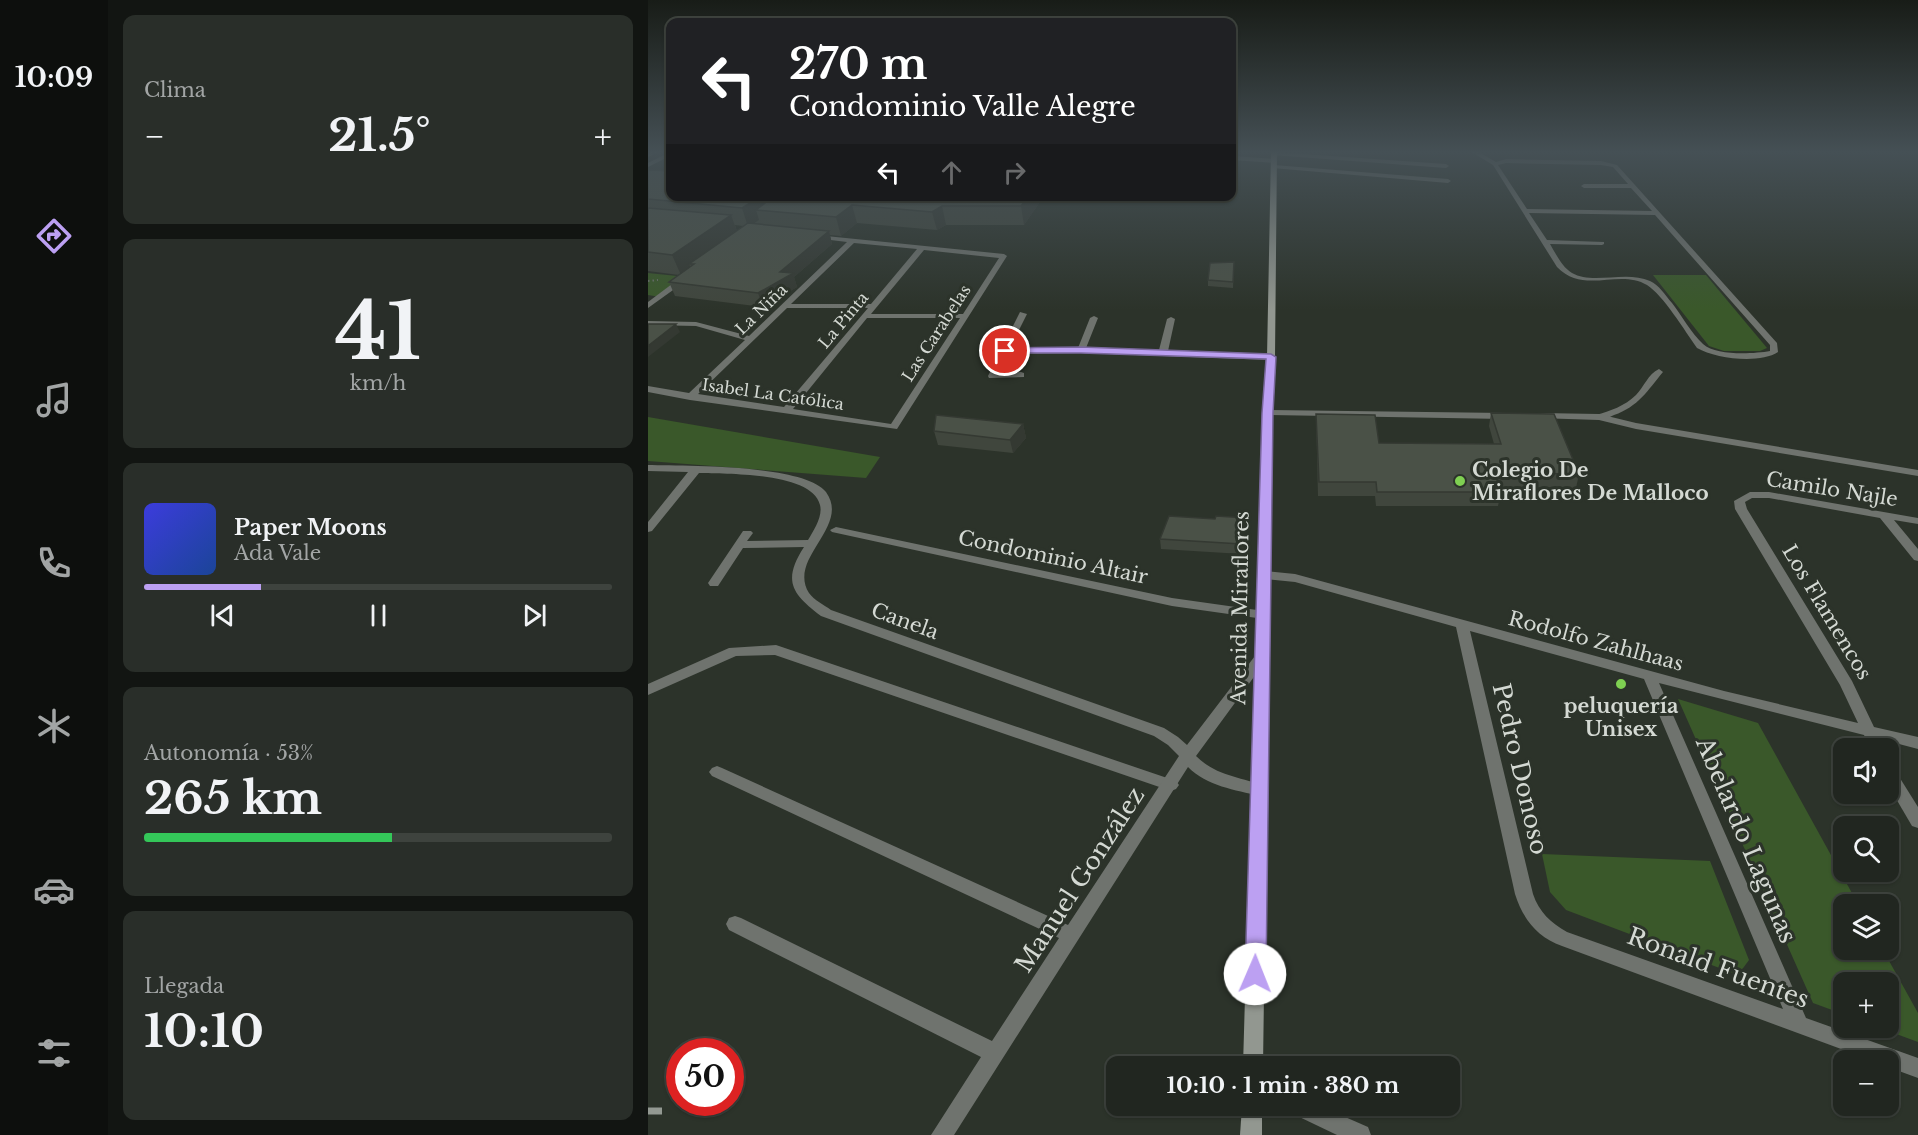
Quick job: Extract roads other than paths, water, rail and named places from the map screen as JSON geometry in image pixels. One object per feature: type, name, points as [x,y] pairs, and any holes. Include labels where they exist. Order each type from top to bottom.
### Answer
[{"type":"main road","name":"Avenida Miraflores","points":[[1253,1056],[1273,204]]},
{"type":"main road","points":[[1251,1135],[1252,1116]]},
{"type":"street","points":[[1522,204],[1562,269],[1568,274],[1584,278],[1638,279],[1653,285],[1700,346],[1708,351],[1728,354],[1774,352],[1774,345],[1648,204]]},
{"type":"street","points":[[1526,211],[1656,213]]},
{"type":"street","points":[[807,237],[922,248]]},
{"type":"street","name":"La Niña","points":[[690,397],[852,241]]},
{"type":"street","points":[[1546,242],[1602,243]]},
{"type":"street","name":"Las Carabelas","points":[[894,426],[1004,256],[922,248]]},
{"type":"street","name":"La Pinta","points":[[786,411],[922,248]]},
{"type":"street","points":[[648,306],[688,276]]},
{"type":"street","points":[[786,306],[874,306]]},
{"type":"street","points":[[1021,375],[992,376],[1023,314]]},
{"type":"street","points":[[865,316],[965,316]]},
{"type":"street","points":[[1081,350],[1094,318]]},
{"type":"street","points":[[1163,353],[1171,319]]},
{"type":"street","points":[[648,323],[696,324],[752,339]]},
{"type":"street","points":[[1005,351],[1081,350],[1271,357]]},
{"type":"street","points":[[1599,417],[1628,406],[1638,398],[1659,372]]},
{"type":"street","name":"Isabel La Católica","points":[[648,389],[894,426]]},
{"type":"street","points":[[1267,413],[1516,416]]},
{"type":"street","points":[[1528,416],[1599,417],[1636,426],[1918,473]]},
{"type":"street","name":"Canela","points":[[648,468],[779,475],[810,484],[824,495],[827,511],[802,560],[798,580],[800,590],[815,607],[826,613],[1159,732],[1179,743],[1198,767],[1212,776],[1260,790]]},
{"type":"street","points":[[648,529],[695,471]]},
{"type":"street","name":"Camilo Najle","points":[[1740,498],[1750,495],[1769,495],[1918,521]]},
{"type":"street","name":"Los Flamencos","points":[[1740,498],[1741,509],[1847,685],[1872,738]]},
{"type":"street","points":[[1884,515],[1918,557]]},
{"type":"street","name":"Condominio Altair","points":[[836,530],[1172,602],[1264,615]]},
{"type":"street","points":[[714,583],[747,533]]},
{"type":"street","points":[[739,545],[812,543]]},
{"type":"street","name":"Rodolfo Zahlhaas","points":[[1265,575],[1295,578],[1649,675],[1918,743]]},
{"type":"street","name":"Pedro Donoso","points":[[1462,624],[1524,894],[1537,922]]},
{"type":"street","points":[[648,690],[734,651],[776,650],[1171,785]]},
{"type":"street","name":"Manuel González","points":[[942,1135],[1171,785],[1188,755],[1263,655]]},
{"type":"street","name":"Abelardo Lagunas","points":[[1649,675],[1799,1024]]},
{"type":"street","points":[[717,772],[1072,935]]},
{"type":"street","points":[[1899,789],[1918,821]]},
{"type":"street","name":"Ronald Fuentes","points":[[1537,922],[1562,938],[1918,1068]]},
{"type":"street","points":[[735,924],[995,1053]]},
{"type":"street","points":[[1319,1116],[1360,1135]]},
{"type":"railway","points":[[648,1111],[662,1111]]},
{"type":"place","name":"Colegio De Miraflores De Malloco","points":[[1460,481]]},
{"type":"place","name":"peluquería Unisex","points":[[1621,684]]}]
